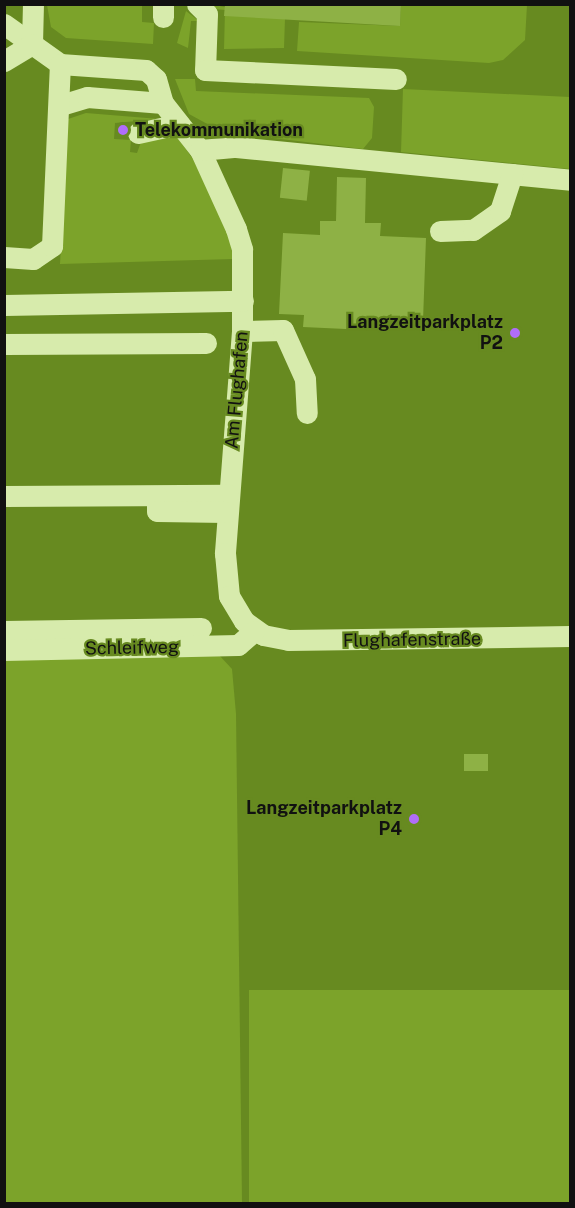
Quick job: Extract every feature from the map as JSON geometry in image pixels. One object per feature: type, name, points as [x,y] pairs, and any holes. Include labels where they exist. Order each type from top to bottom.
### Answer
[{"type":"street","points":[[32,44],[33,4]]},
{"type":"street","points":[[197,4],[207,14],[205,70],[396,79]]},
{"type":"street","points":[[4,24],[60,64],[61,105],[52,246],[33,260],[4,257]]},
{"type":"street","points":[[4,61],[32,44]]},
{"type":"street","name":"Am Flughafen","points":[[60,64],[146,70],[156,79],[163,103],[200,150],[240,239],[243,331],[227,503],[225,582],[237,611],[254,631]]},
{"type":"street","points":[[61,105],[87,97],[163,103]]},
{"type":"street","points":[[138,133],[179,124]]},
{"type":"street","points":[[200,150],[236,147],[570,180]]},
{"type":"street","points":[[440,231],[473,230],[500,211],[512,174]]},
{"type":"street","points":[[4,305],[243,301]]},
{"type":"street","points":[[243,331],[283,330],[305,379],[307,413]]},
{"type":"street","points":[[4,344],[206,343]]},
{"type":"street","points":[[4,496],[157,503],[227,503]]},
{"type":"street","points":[[4,632],[201,628]]},
{"type":"street","name":"Flughafenstraße","points":[[254,631],[275,639],[328,642],[570,636]]},
{"type":"street","name":"Schleifweg","points":[[4,650],[238,645],[254,631]]},
{"type":"green space","points":[[47,5],[142,5],[142,22],[154,23],[153,44],[66,38],[51,27]]},
{"type":"green space","points":[[214,5],[285,18],[284,48],[224,49],[225,10],[212,9]]},
{"type":"green space","points":[[401,5],[527,5],[525,40],[503,60],[489,63],[297,51],[299,22],[400,26]]},
{"type":"green space","points":[[186,11],[199,21],[191,21],[188,48],[177,43]]},
{"type":"green space","points":[[175,79],[195,79],[196,91],[369,98],[374,107],[372,138],[363,149],[222,132],[189,114]]},
{"type":"green space","points":[[403,89],[570,97],[570,169],[401,152]]},
{"type":"green space","points":[[86,113],[159,119],[115,123],[114,139],[131,140],[130,152],[137,153],[141,142],[175,134],[193,159],[230,237],[233,259],[60,264],[68,119]]},
{"type":"green space","points":[[219,655],[232,669],[236,714],[242,1203],[5,1203],[4,656]]},
{"type":"green space","points":[[249,990],[570,990],[570,1203],[249,1203]]},
{"type":"building","points":[[225,4],[401,4],[400,26],[224,16]]},
{"type":"building","points":[[283,168],[310,171],[307,201],[280,198]]},
{"type":"building","points":[[337,177],[366,178],[365,223],[381,223],[380,236],[426,238],[423,321],[367,319],[367,330],[303,327],[304,315],[279,314],[283,233],[320,235],[320,221],[336,221]]},
{"type":"building","points":[[464,754],[488,754],[488,771],[464,771]]},
{"type":"place","name":"Telekommunikation","points":[[123,130]]},
{"type":"place","name":"Langzeitparkplatz P2","points":[[515,333]]},
{"type":"place","name":"Langzeitparkplatz P4","points":[[414,819]]}]
